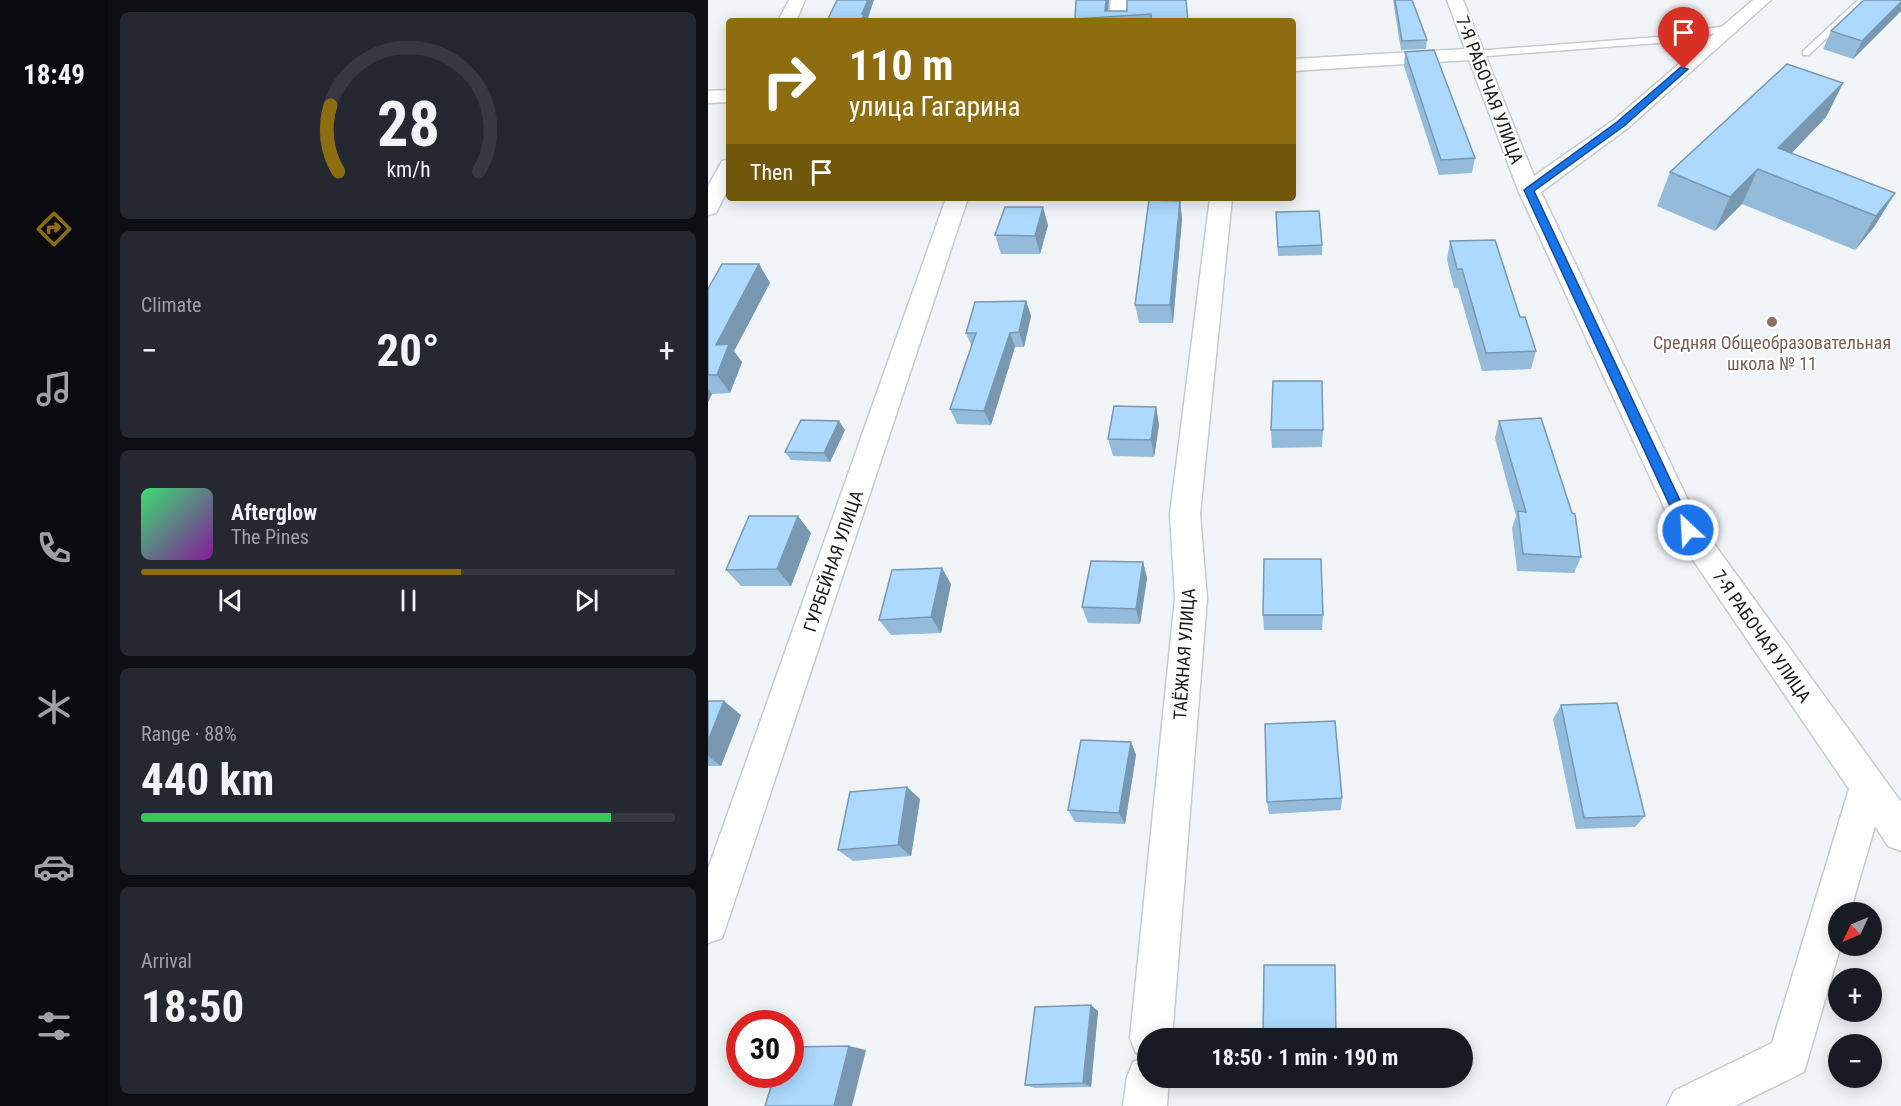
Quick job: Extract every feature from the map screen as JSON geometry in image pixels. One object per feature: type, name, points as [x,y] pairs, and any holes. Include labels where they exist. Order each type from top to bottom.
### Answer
[{"type":"street","points":[[788,18],[797,0]]},
{"type":"street","points":[[1118,18],[1119,0]]},
{"type":"street","name":"7-Я РАБОЧАЯ УЛИЦА","points":[[1455,0],[1529,190],[1688,530],[1901,833]]},
{"type":"street","points":[[1529,190],[1621,124],[1764,0]]},
{"type":"street","points":[[1296,65],[1475,54]]},
{"type":"street","points":[[708,97],[726,96]]},
{"type":"street","points":[[708,208],[726,171]]},
{"type":"street","name":"ГУРБЕЙНАЯ УЛИЦА","points":[[708,924],[956,201]]},
{"type":"street","name":"ТАЁЖНАЯ УЛИЦА","points":[[1152,1028],[1191,598],[1185,514],[1221,201]]},
{"type":"street","points":[[1689,1106],[1789,1057],[1868,786]]},
{"type":"street","points":[[1145,1106],[1147,1088]]},
{"type":"lane","points":[[1806,53],[1863,0]]},
{"type":"lane","points":[[1475,54],[1658,40],[1731,28]]},
{"type":"building","points":[[837,0],[868,0],[862,18],[828,18]]},
{"type":"building","points":[[1076,0],[1106,0],[1105,11],[1127,11],[1127,0],[1186,0],[1188,18],[1151,18],[1151,14],[1075,18]]},
{"type":"building","points":[[1395,0],[1412,0],[1427,40],[1402,41]]},
{"type":"building","points":[[1864,0],[1901,0],[1901,2],[1862,41],[1831,31]]},
{"type":"building","points":[[1434,50],[1475,158],[1441,160],[1405,52]]},
{"type":"building","points":[[1787,64],[1843,83],[1778,148],[1895,193],[1876,216],[1758,169],[1730,197],[1670,172]]},
{"type":"building","points":[[1149,201],[1180,201],[1170,305],[1135,305]]},
{"type":"building","points":[[1005,207],[1043,207],[1035,236],[995,235]]},
{"type":"building","points":[[1319,211],[1322,245],[1278,247],[1276,212]]},
{"type":"building","points":[[1495,240],[1520,317],[1525,317],[1536,351],[1486,353],[1462,269],[1457,269],[1450,241]]},
{"type":"building","points":[[722,264],[759,264],[716,345],[729,344],[717,375],[708,375],[708,289]]},
{"type":"building","points":[[1026,301],[1019,332],[1010,333],[984,411],[950,409],[976,333],[966,333],[975,302]]},
{"type":"building","points":[[1273,381],[1322,381],[1323,430],[1271,430]]},
{"type":"building","points":[[1114,406],[1156,407],[1151,440],[1108,439]]},
{"type":"building","points":[[1541,418],[1572,513],[1575,514],[1581,557],[1523,554],[1518,511],[1526,512],[1499,421]]},
{"type":"building","points":[[801,420],[839,421],[824,453],[785,452]]},
{"type":"building","points":[[749,516],[798,516],[777,569],[726,570]]},
{"type":"building","points":[[1264,559],[1321,559],[1323,615],[1263,615]]},
{"type":"building","points":[[1091,561],[1143,562],[1136,609],[1082,607]]},
{"type":"building","points":[[942,568],[931,617],[879,620],[892,570]]},
{"type":"building","points":[[708,701],[724,701],[708,741]]},
{"type":"building","points":[[1617,703],[1645,816],[1584,818],[1561,705]]},
{"type":"building","points":[[1335,721],[1342,798],[1267,802],[1265,724]]},
{"type":"building","points":[[1081,740],[1131,742],[1119,813],[1068,810]]},
{"type":"building","points":[[907,787],[898,845],[838,850],[850,792]]},
{"type":"building","points":[[1264,965],[1335,965],[1336,1028],[1263,1028]]},
{"type":"building","points":[[1091,1005],[1083,1083],[1025,1085],[1035,1007]]},
{"type":"building","points":[[849,1046],[834,1106],[765,1106],[771,1088],[804,1088],[804,1047]]},
{"type":"place","name":"Средняя Общеобразовательная школа № 11","points":[[1772,322]]},
{"type":"route","points":[[1684,69],[1621,124],[1529,190],[1688,530]]}]
